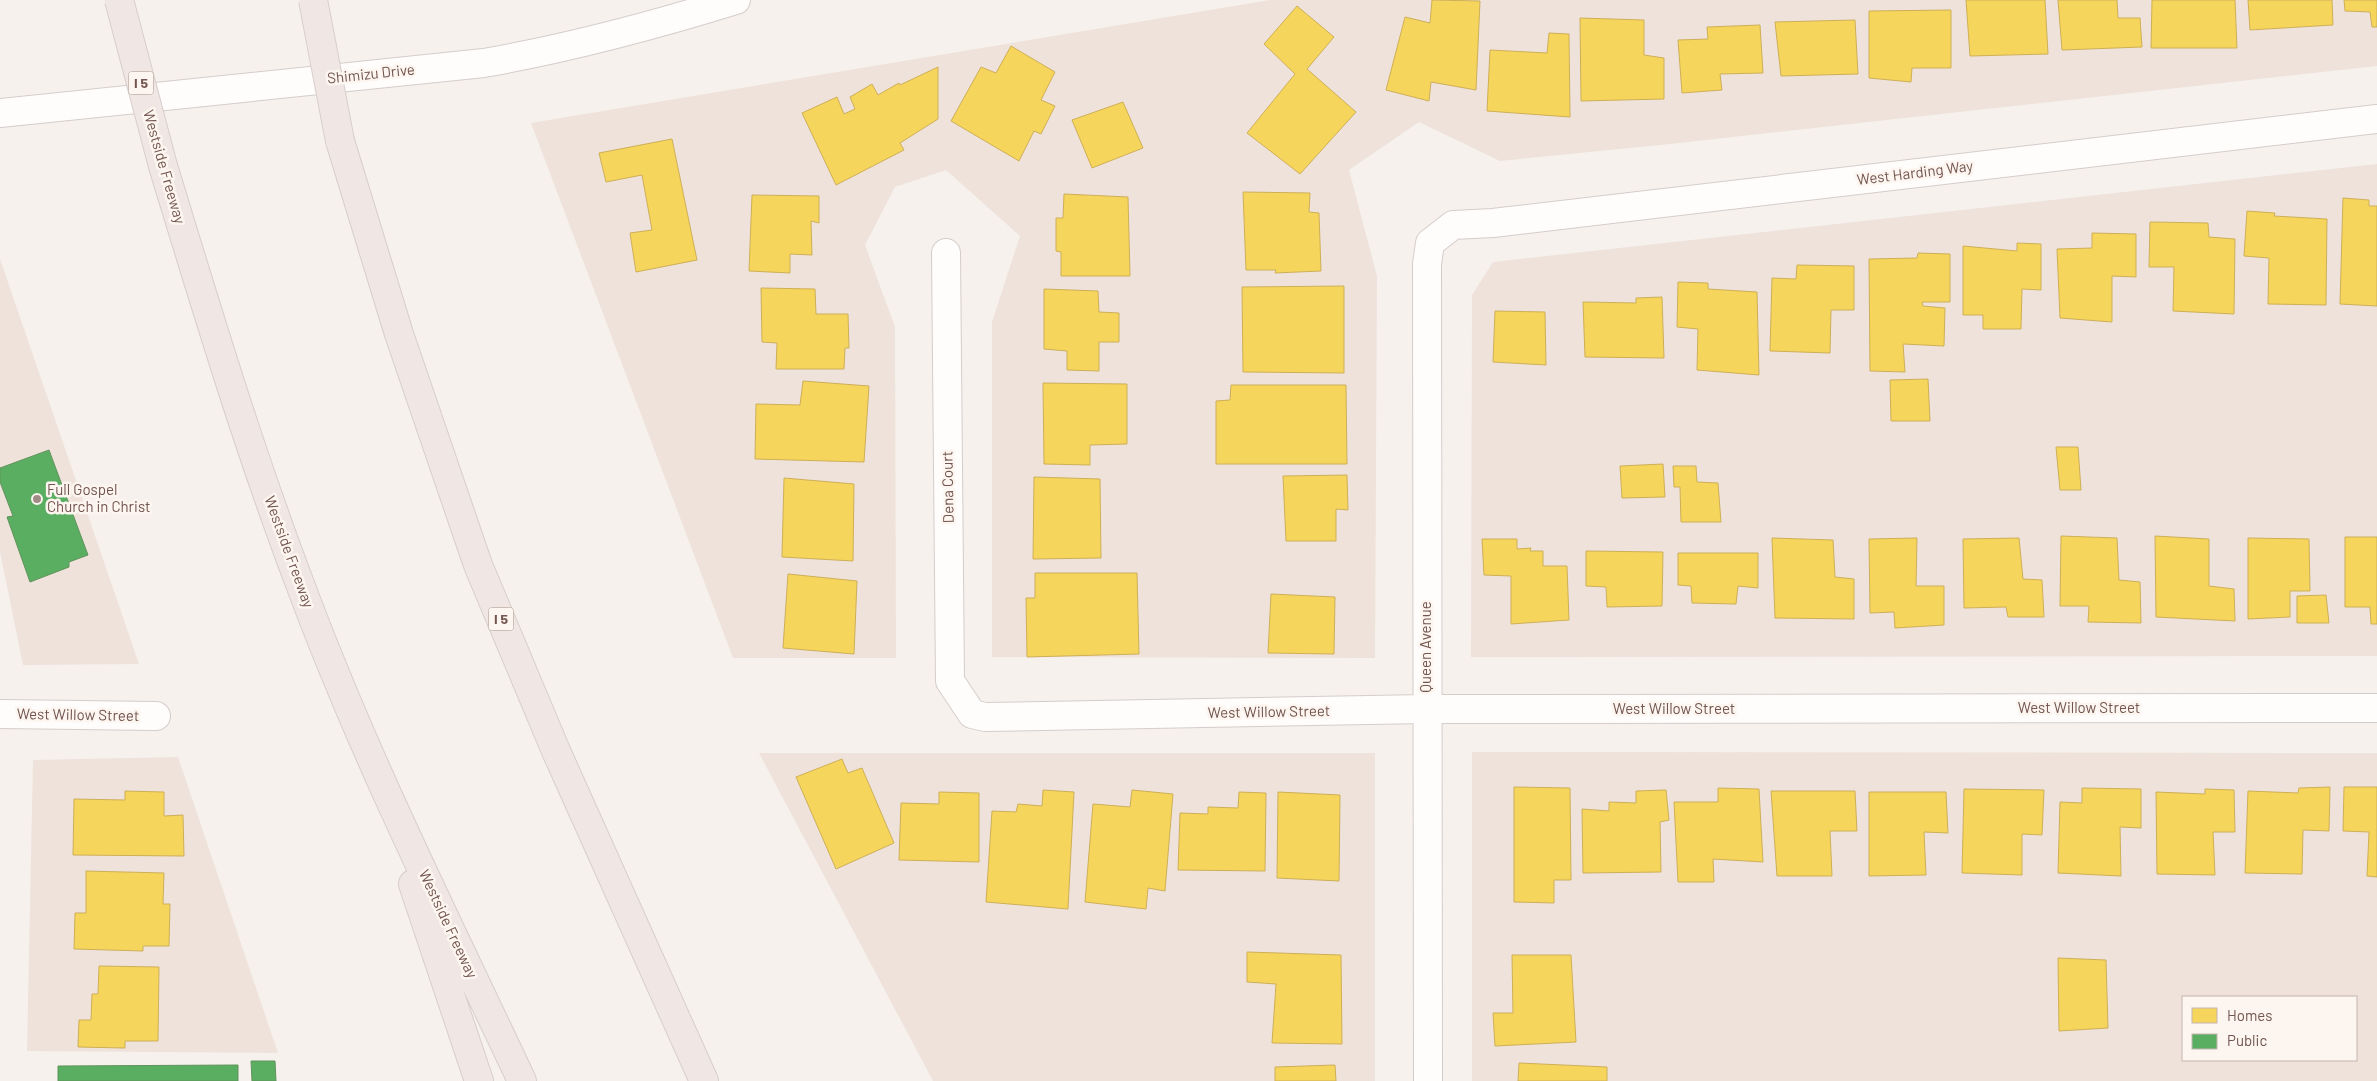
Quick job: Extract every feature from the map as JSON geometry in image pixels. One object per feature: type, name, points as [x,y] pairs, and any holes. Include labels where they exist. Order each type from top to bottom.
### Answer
[{"type":"highway","name":"Westside Freeway","points":[[119,0],[163,166],[234,401],[300,586],[370,757],[522,1081]]},
{"type":"highway","name":"I 5","points":[[313,0],[340,141],[399,334],[478,565],[556,751],[704,1081]]},
{"type":"highway","points":[[370,757],[479,1081]]},
{"type":"street","name":"Shimizu Drive","points":[[0,113],[484,63],[553,50],[646,28],[736,0]]},
{"type":"street","name":"West Harding Way","points":[[1453,225],[1513,220],[2377,119]]},
{"type":"street","name":"Queen Avenue","points":[[1428,1081],[1426,710],[1427,264],[1430,243],[1453,225]]},
{"type":"street","name":"Dena Court","points":[[946,253],[950,681],[972,714]]},
{"type":"street","name":"West Willow Street","points":[[972,714],[985,717],[1426,710],[2377,708]]},
{"type":"street","name":"West Willow Street","points":[[0,714],[156,716]]},
{"type":"shaded area","points":[[1270,0],[2377,0],[2377,66],[1500,161],[1419,122],[1349,170],[1377,276],[1375,658],[992,657],[992,322],[1020,236],[946,170],[895,187],[865,245],[895,327],[896,658],[733,658],[531,123]]},
{"type":"shaded area","points":[[2377,164],[2377,656],[1471,657],[1472,295],[1493,262]]},
{"type":"shaded area","points":[[0,259],[139,664],[23,665],[0,552]]},
{"type":"shaded area","points":[[1472,752],[2377,753],[2377,1081],[1472,1081]]},
{"type":"shaded area","points":[[759,753],[1375,753],[1375,1081],[933,1081]]},
{"type":"shaded area","points":[[178,757],[278,1053],[27,1051],[33,760]]},
{"type":"building: Homes","points":[[1432,0],[1480,1],[1476,90],[1431,82],[1429,101],[1386,90],[1405,17],[1430,23]]},
{"type":"building: Homes","points":[[1966,0],[2045,0],[2048,54],[1970,56]]},
{"type":"building: Homes","points":[[2058,0],[2117,0],[2118,18],[2140,18],[2142,47],[2062,50]]},
{"type":"building: Homes","points":[[2152,0],[2235,0],[2237,48],[2151,48]]},
{"type":"building: Homes","points":[[2248,0],[2332,0],[2333,25],[2250,30]]},
{"type":"building: Homes","points":[[2344,0],[2377,0],[2377,27],[2372,27],[2370,12],[2345,11]]},
{"type":"building: Homes","points":[[1297,6],[1334,37],[1307,69],[1356,112],[1300,174],[1247,133],[1295,74],[1264,44]]},
{"type":"building: Homes","points":[[1951,10],[1951,68],[1912,68],[1911,82],[1869,78],[1869,11]]},
{"type":"building: Homes","points":[[1580,18],[1644,20],[1644,55],[1664,58],[1664,99],[1581,101]]},
{"type":"building: Homes","points":[[1855,20],[1858,74],[1781,76],[1775,22]]},
{"type":"building: Homes","points":[[1760,25],[1763,73],[1720,74],[1722,90],[1682,93],[1678,40],[1708,39],[1707,27]]},
{"type":"building: Homes","points":[[1549,33],[1569,34],[1570,117],[1487,111],[1490,50],[1547,53]]},
{"type":"building: Homes","points":[[1011,46],[1055,72],[1041,100],[1055,106],[1041,134],[1034,131],[1019,161],[951,121],[981,67],[996,73]]},
{"type":"building: Homes","points":[[938,67],[938,119],[900,143],[904,150],[836,185],[802,113],[837,97],[844,114],[855,109],[850,97],[872,84],[878,95],[899,83],[900,85]]},
{"type":"building: Homes","points":[[1123,102],[1143,148],[1092,168],[1072,120]]},
{"type":"building: Homes","points":[[672,139],[697,260],[636,272],[630,233],[652,230],[642,175],[606,182],[599,153]]},
{"type":"building: Homes","points":[[1243,192],[1310,193],[1309,212],[1319,213],[1321,271],[1275,273],[1276,270],[1246,270]]},
{"type":"building: Homes","points":[[1064,194],[1128,197],[1130,276],[1061,276],[1061,252],[1056,251],[1056,218],[1063,218]]},
{"type":"building: Homes","points":[[752,195],[819,196],[819,223],[811,221],[812,255],[790,254],[790,273],[749,271]]},
{"type":"building: Homes","points":[[2343,198],[2369,200],[2369,206],[2377,206],[2377,306],[2340,304]]},
{"type":"building: Homes","points":[[2247,211],[2275,213],[2274,216],[2327,219],[2326,305],[2268,304],[2269,258],[2244,256]]},
{"type":"building: Homes","points":[[2150,222],[2208,223],[2209,237],[2235,239],[2234,314],[2173,311],[2174,267],[2149,267]]},
{"type":"building: Homes","points":[[2092,233],[2136,234],[2136,277],[2112,276],[2112,322],[2060,318],[2057,249],[2092,248]]},
{"type":"building: Homes","points":[[2017,243],[2041,244],[2041,290],[2022,289],[2021,329],[1983,329],[1983,315],[1963,315],[1963,246],[2017,251]]},
{"type":"building: Homes","points":[[1918,253],[1950,254],[1950,302],[1922,302],[1923,306],[1945,308],[1944,346],[1903,344],[1905,372],[1870,371],[1869,259],[1917,258]]},
{"type":"building: Homes","points":[[1797,265],[1854,266],[1854,310],[1831,310],[1830,353],[1770,351],[1772,278],[1796,279]]},
{"type":"building: Homes","points":[[1678,282],[1708,283],[1708,289],[1757,292],[1759,375],[1697,370],[1698,329],[1677,327]]},
{"type":"building: Homes","points":[[1344,286],[1344,373],[1243,372],[1242,287]]},
{"type":"building: Homes","points":[[761,288],[815,289],[816,314],[848,314],[849,348],[845,348],[844,369],[776,369],[777,343],[762,342]]},
{"type":"building: Homes","points":[[1044,289],[1098,291],[1099,312],[1119,313],[1119,342],[1099,342],[1099,371],[1067,370],[1067,351],[1044,349]]},
{"type":"building: Homes","points":[[1662,297],[1664,358],[1585,357],[1583,302],[1636,303],[1636,298]]},
{"type":"building: Homes","points":[[1495,311],[1545,312],[1546,365],[1493,362]]},
{"type":"building: Homes","points":[[1928,379],[1930,421],[1891,421],[1890,380]]},
{"type":"building: Homes","points":[[803,381],[869,386],[864,462],[755,459],[756,404],[800,405]]},
{"type":"building: Homes","points":[[1043,383],[1127,384],[1127,444],[1090,445],[1090,465],[1044,464]]},
{"type":"building: Homes","points":[[1231,385],[1346,385],[1347,464],[1216,464],[1216,401],[1230,400]]},
{"type":"building: Homes","points":[[2056,447],[2078,447],[2081,490],[2060,490]]},
{"type":"building: Homes","points":[[1663,464],[1665,497],[1622,498],[1620,466]]},
{"type":"building: Homes","points":[[1673,466],[1696,466],[1697,482],[1718,483],[1721,522],[1681,522],[1680,487],[1674,487]]},
{"type":"building: Homes","points":[[1347,475],[1348,510],[1336,509],[1336,541],[1286,541],[1283,476]]},
{"type":"building: Homes","points":[[1034,477],[1100,479],[1101,558],[1033,559]]},
{"type":"building: Homes","points":[[784,478],[854,484],[853,561],[782,557]]},
{"type":"building: Homes","points":[[2061,536],[2117,538],[2119,580],[2140,582],[2141,623],[2088,622],[2089,606],[2060,606]]},
{"type":"building: Homes","points":[[2155,536],[2209,539],[2209,586],[2234,589],[2235,621],[2156,617]]},
{"type":"building: Homes","points":[[2345,537],[2377,537],[2377,624],[2371,624],[2370,607],[2345,607]]},
{"type":"building: Homes","points":[[1772,538],[1833,540],[1835,577],[1854,579],[1854,619],[1775,618]]},
{"type":"building: Homes","points":[[1917,538],[1916,586],[1944,586],[1944,625],[1895,628],[1894,612],[1870,613],[1869,539]]},
{"type":"building: Homes","points":[[2019,538],[2023,579],[2042,580],[2044,617],[2008,617],[2006,607],[1964,608],[1963,539]]},
{"type":"building: Homes","points":[[2248,538],[2309,539],[2310,591],[2290,591],[2290,617],[2248,619]]},
{"type":"building: Homes","points":[[1482,539],[1517,539],[1517,549],[1531,548],[1530,551],[1543,551],[1543,566],[1567,566],[1569,620],[1511,624],[1511,576],[1484,575]]},
{"type":"building: Homes","points":[[1586,551],[1663,552],[1662,606],[1607,607],[1606,587],[1586,586]]},
{"type":"building: Homes","points":[[1678,553],[1758,553],[1758,588],[1738,586],[1736,604],[1692,603],[1691,586],[1678,585]]},
{"type":"building: Homes","points":[[1035,573],[1137,573],[1139,654],[1027,657],[1026,598],[1035,598]]},
{"type":"building: Homes","points":[[788,574],[857,581],[854,654],[783,648]]},
{"type":"building: Homes","points":[[1271,594],[1335,597],[1334,654],[1268,653]]},
{"type":"building: Homes","points":[[2326,595],[2329,623],[2297,623],[2297,596]]},
{"type":"building: Homes","points":[[842,759],[848,773],[862,768],[894,843],[836,869],[796,777]]},
{"type":"building: Homes","points":[[1514,787],[1570,788],[1571,880],[1554,880],[1554,903],[1514,902]]},
{"type":"building: Homes","points":[[2330,787],[2329,831],[2303,830],[2302,874],[2245,873],[2248,791],[2298,793],[2299,788]]},
{"type":"building: Homes","points":[[2344,787],[2377,787],[2377,877],[2367,876],[2369,832],[2343,831]]},
{"type":"building: Homes","points":[[1718,788],[1759,789],[1763,862],[1713,859],[1714,882],[1678,882],[1674,802],[1718,802]]},
{"type":"building: Homes","points":[[2082,788],[2141,789],[2141,828],[2120,827],[2121,876],[2058,873],[2060,802],[2082,803]]},
{"type":"building: Homes","points":[[1964,789],[2044,790],[2042,835],[2022,834],[2022,875],[1962,873]]},
{"type":"building: Homes","points":[[2205,789],[2234,790],[2235,832],[2213,832],[2215,875],[2157,874],[2156,792],[2205,794]]},
{"type":"building: Homes","points":[[1043,790],[1074,792],[1068,909],[986,902],[992,811],[1016,812],[1018,804],[1042,806]]},
{"type":"building: Homes","points":[[1132,790],[1173,794],[1165,891],[1148,888],[1146,909],[1085,902],[1093,804],[1130,807]]},
{"type":"building: Homes","points":[[1666,790],[1669,820],[1660,822],[1661,872],[1583,873],[1582,809],[1609,811],[1609,802],[1636,803],[1636,791]]},
{"type":"building: Homes","points":[[125,791],[164,792],[164,816],[183,815],[184,856],[73,855],[74,799],[125,800]]},
{"type":"building: Homes","points":[[1771,791],[1855,791],[1857,831],[1830,831],[1832,876],[1777,876]]},
{"type":"building: Homes","points":[[939,792],[979,793],[979,862],[899,860],[901,803],[939,804]]},
{"type":"building: Homes","points":[[1239,792],[1266,793],[1265,871],[1178,870],[1180,813],[1208,814],[1208,807],[1238,808]]},
{"type":"building: Homes","points":[[1278,792],[1340,795],[1339,881],[1277,878]]},
{"type":"building: Homes","points":[[1869,792],[1946,792],[1948,833],[1924,832],[1926,875],[1869,876]]},
{"type":"building: Homes","points":[[86,871],[164,873],[163,904],[170,904],[169,946],[143,946],[143,951],[74,949],[75,913],[86,913]]},
{"type":"building: Homes","points":[[1247,952],[1341,955],[1342,1044],[1272,1043],[1276,984],[1247,982]]},
{"type":"building: Homes","points":[[1512,955],[1571,955],[1576,1042],[1495,1046],[1493,1013],[1513,1013]]},
{"type":"building: Homes","points":[[2058,958],[2106,960],[2108,1028],[2059,1031]]},
{"type":"building: Homes","points":[[99,966],[159,967],[158,1041],[125,1041],[125,1048],[78,1047],[79,1020],[91,1020],[92,994],[98,994]]},
{"type":"building: Homes","points":[[1519,1063],[1607,1067],[1607,1081],[1518,1081]]},
{"type":"building: Homes","points":[[1335,1065],[1336,1081],[1275,1081],[1275,1067]]},
{"type":"building: Public","name":"Full Gospel Church in Christ","points":[[49,450],[88,555],[69,562],[69,567],[30,582],[7,517],[13,516],[0,482],[0,468]]},
{"type":"building: Public","points":[[251,1061],[275,1061],[276,1081],[252,1081]]},
{"type":"building: Public","points":[[238,1065],[238,1081],[58,1081],[58,1066]]},
{"type":"place","name":"Full Gospel Church in Christ","points":[[37,499]]}]
